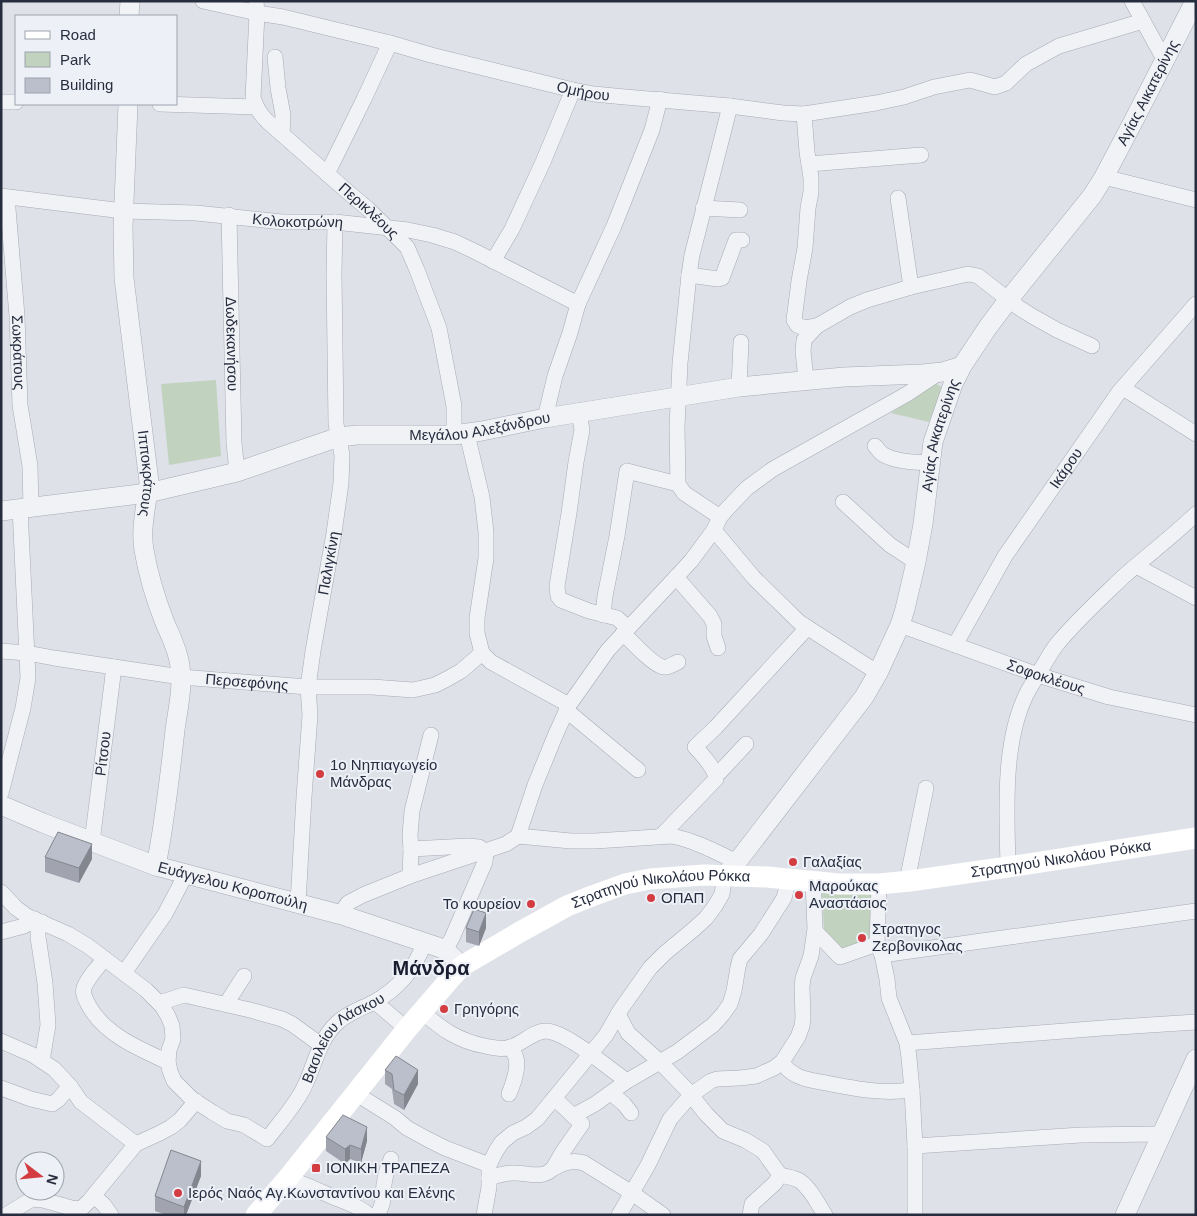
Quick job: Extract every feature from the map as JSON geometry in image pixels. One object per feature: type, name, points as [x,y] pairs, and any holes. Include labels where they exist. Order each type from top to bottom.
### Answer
[{"type":"main road","name":"Στρατηγού Νικολάου Ρόκκα","points":[[256,1215],[407,1030],[462,966],[567,906],[625,884],[731,869],[814,882],[879,884],[1191,842]]},
{"type":"street","points":[[129,15],[130,1]]},
{"type":"street","name":"Ομήρου","points":[[204,1],[257,7],[283,18],[594,94],[804,114],[876,104],[970,80],[995,87],[1006,83],[1026,64],[1059,46],[1143,22]]},
{"type":"street","points":[[1132,1],[1165,61]]},
{"type":"street","name":"Αγίας Αικατερίνης","points":[[731,869],[864,697],[878,673],[900,626],[905,609],[923,524],[934,442],[953,384],[962,366],[1009,299],[1092,196],[1104,177],[1194,6]]},
{"type":"street","points":[[178,105],[256,107],[253,98],[257,7]]},
{"type":"street","points":[[327,174],[390,43]]},
{"type":"street","points":[[275,57],[283,115],[282,134]]},
{"type":"street","points":[[493,261],[512,229],[574,90]]},
{"type":"street","points":[[545,418],[555,376],[578,304],[614,226],[652,130],[660,99]]},
{"type":"street","points":[[1,102],[15,102]]},
{"type":"street","name":"Ιπποκράτους","points":[[128,105],[123,211],[124,278],[149,482],[144,507],[143,548],[164,621],[178,654],[182,689],[168,797],[156,866]]},
{"type":"street","points":[[730,106],[703,208],[689,275],[678,396],[678,484],[684,493],[717,524],[754,578],[776,600],[807,628],[843,649],[878,673]]},
{"type":"street","name":"Περικλέους","points":[[256,107],[259,113],[389,229],[407,248],[417,270],[439,328],[460,434],[482,497],[486,532],[486,558],[477,618],[477,633],[482,653]]},
{"type":"street","points":[[804,114],[807,152],[812,178],[805,248],[794,320],[797,325],[804,328],[817,326]]},
{"type":"street","points":[[809,164],[921,156]]},
{"type":"street","points":[[1104,177],[1196,200]]},
{"type":"street","name":"Κολοκοτρώνη","points":[[4,196],[123,211],[228,215],[282,222],[335,222],[408,230],[455,242],[578,304]]},
{"type":"street","name":"Σωκράτους","points":[[1,793],[23,708],[28,678],[24,614],[24,574],[26,508],[30,466],[20,404],[17,316],[4,196]]},
{"type":"street","points":[[898,198],[911,287]]},
{"type":"street","points":[[703,208],[740,210]]},
{"type":"street","name":"Δωδεκανήσου","points":[[228,215],[234,443],[237,472]]},
{"type":"street","name":"Παλιγκίνη","points":[[298,903],[310,715],[308,687],[334,533],[342,455],[336,424],[335,222]]},
{"type":"street","points":[[689,275],[722,278],[736,240],[742,240]]},
{"type":"street","points":[[806,380],[804,340],[817,326],[866,300],[968,274],[978,276],[1018,307],[1041,321],[1092,346]]},
{"type":"street","name":"Ικάρου","points":[[955,645],[1005,556],[1123,388],[1196,304]]},
{"type":"street","points":[[739,387],[742,342]]},
{"type":"street","name":"Μεγάλου Αλεξάνδρου","points":[[1,511],[148,494],[237,472],[339,437],[357,435],[460,434],[545,418],[739,387],[844,377],[922,374],[942,372],[962,366]]},
{"type":"street","points":[[342,915],[348,903],[410,876],[486,852],[506,844],[518,836],[535,785],[568,707],[608,650],[691,561],[726,510],[747,488],[774,470],[942,372]]},
{"type":"street","points":[[1123,388],[1196,434]]},
{"type":"street","points":[[579,413],[582,430],[558,596],[561,600],[617,618],[653,661],[660,666],[666,668],[678,662]]},
{"type":"street","points":[[875,446],[882,454],[891,458],[930,463]]},
{"type":"street","points":[[603,614],[627,471],[678,484]]},
{"type":"street","points":[[842,502],[890,544],[916,562]]},
{"type":"street","points":[[1008,868],[1006,803],[1008,773],[1012,744],[1026,696],[1056,645],[1078,619],[1196,514]]},
{"type":"street","points":[[1136,566],[1196,598]]},
{"type":"street","points":[[676,577],[710,616],[714,624],[714,636],[718,648]]},
{"type":"street","name":"Σοφοκλέους","points":[[900,626],[1038,675],[1109,697],[1196,715]]},
{"type":"street","points":[[661,836],[716,779],[716,773],[694,747],[716,727],[807,628]]},
{"type":"street","name":"Περσεφόνης","points":[[1,651],[27,653],[181,677],[308,687],[396,689],[418,689],[436,685],[461,671],[482,653]]},
{"type":"street","points":[[482,653],[491,662],[568,707],[638,770]]},
{"type":"street","name":"Ρίτσου","points":[[92,842],[114,667]]},
{"type":"street","points":[[410,876],[412,811],[431,735]]},
{"type":"street","points":[[716,773],[720,772],[746,744]]},
{"type":"street","points":[[907,881],[926,788]]},
{"type":"street","name":"Ευάγγελου Κοροπούλη","points":[[1,805],[156,866],[342,915],[445,950],[462,966]]},
{"type":"street","points":[[484,1215],[490,1187],[489,1171],[496,1151],[502,1142],[537,1119],[606,1034],[650,968],[706,918],[722,894],[731,869],[706,847],[672,836],[595,842],[518,836]]},
{"type":"street","points":[[411,848],[468,846],[479,847],[486,852]]},
{"type":"street","points":[[445,950],[485,862],[486,852]]},
{"type":"street","points":[[124,973],[165,914],[186,874]]},
{"type":"street","points":[[573,1116],[595,1104],[627,1081],[677,1052],[698,1037],[724,1014],[730,1004],[734,991],[740,959],[761,934],[784,898],[789,879]]},
{"type":"street","points":[[619,1215],[648,1165],[670,1119],[691,1095],[717,1079],[756,1076],[774,1068],[782,1062],[798,1037],[802,1026],[803,978],[811,956],[814,931],[814,882]]},
{"type":"street","points":[[879,884],[880,950],[887,979],[889,998],[907,1043],[912,1090],[915,1146],[914,1215]]},
{"type":"street","points":[[1,892],[16,908],[27,916],[68,934],[88,946],[146,990],[160,1003],[172,1026],[173,1039],[169,1050],[168,1062],[170,1072],[174,1081],[182,1090],[196,1101],[180,1120],[171,1127],[136,1144],[82,1208],[75,1209],[43,1200],[32,1199],[6,1215]]},
{"type":"street","points":[[814,931],[840,957],[880,950],[1196,911]]},
{"type":"street","points":[[1,932],[38,921]]},
{"type":"street","points":[[38,921],[38,937],[48,1025],[42,1061]]},
{"type":"street","name":"Βασιλείου Λάσκου","points":[[196,1101],[227,1121],[244,1125],[267,1139],[287,1115],[302,1092],[321,1045],[329,1032],[347,1016],[388,993],[418,959],[424,943]]},
{"type":"street","points":[[106,959],[98,966],[84,988],[84,995],[93,1014],[107,1028],[138,1048],[168,1062]]},
{"type":"street","points":[[226,1004],[244,976]]},
{"type":"street","points":[[160,1003],[184,995],[226,1004],[282,1019],[321,1045]]},
{"type":"street","points":[[375,1002],[407,1030]]},
{"type":"street","points":[[422,1012],[448,1033],[462,1040],[492,1048],[510,1047],[538,1032],[555,1033],[576,1044],[627,1081]]},
{"type":"street","points":[[618,1014],[628,1033],[660,1062],[723,1131],[746,1140],[763,1151],[780,1175],[792,1177],[800,1181],[825,1215]]},
{"type":"street","points":[[907,1043],[1196,1022]]},
{"type":"street","points":[[1,1042],[33,1055],[54,1069],[70,1086],[80,1102],[136,1144]]},
{"type":"street","points":[[509,1094],[516,1073],[516,1057],[510,1047]]},
{"type":"street","points":[[1125,1215],[1196,1059]]},
{"type":"street","points":[[782,1062],[796,1076],[815,1081],[875,1092],[912,1090]]},
{"type":"street","points":[[1,1088],[31,1099],[52,1104],[70,1086]]},
{"type":"street","points":[[355,1093],[395,1118],[407,1128],[489,1171],[535,1176],[547,1174],[554,1168],[577,1161],[584,1163],[632,1193],[663,1215]]},
{"type":"street","points":[[611,1093],[624,1104],[631,1114]]},
{"type":"street","points":[[554,1098],[582,1124],[554,1168]]},
{"type":"street","points":[[915,1146],[1081,1135],[1161,1134]]},
{"type":"street","points":[[377,1215],[384,1200],[384,1180],[391,1159]]},
{"type":"street","points":[[750,1215],[752,1204],[775,1183],[780,1175]]},
{"type":"street","points":[[288,1178],[349,1204],[369,1215]]},
{"type":"street","points":[[94,1196],[111,1215]]},
{"type":"green space","points":[[216,380],[221,456],[169,465],[161,384]]},
{"type":"green space","points":[[935,383],[943,388],[929,422],[891,413]]},
{"type":"green space","points":[[822,890],[873,892],[873,941],[841,950],[824,933]]},
{"type":"building","points":[[58,832],[92,844],[79,868],[45,857]]},
{"type":"building","points":[[474,909],[486,913],[479,932],[466,928]]},
{"type":"building","points":[[396,1056],[418,1070],[404,1095],[394,1090],[392,1074],[385,1070]]},
{"type":"building","points":[[343,1115],[367,1127],[361,1149],[350,1145],[345,1149],[326,1137]]},
{"type":"building","points":[[171,1150],[201,1161],[184,1207],[155,1196]]},
{"type":"place","name":"1ο Νηπιαγωγείο Μάνδρας","points":[[320,774]]},
{"type":"place","name":"Γαλαξίας","points":[[793,862]]},
{"type":"place","name":"Μαρούκας Αναστάσιος","points":[[799,895]]},
{"type":"place","name":"ΟΠΑΠ","points":[[651,898]]},
{"type":"place","name":"Το κουρείον","points":[[531,904]]},
{"type":"place","name":"Στρατηγος Ζερβονικολας","points":[[862,938]]},
{"type":"place","name":"Γρηγόρης","points":[[444,1009]]},
{"type":"place","name":"ΙΟΝΙΚΗ ΤΡΑΠΕΖΑ","points":[[316,1168]]},
{"type":"place","name":"Ιερός Ναός Αγ.Κωνσταντίνου και Ελένης","points":[[178,1193]]},
{"type":"district","name":"Μάνδρα","points":[[431,968]]}]
